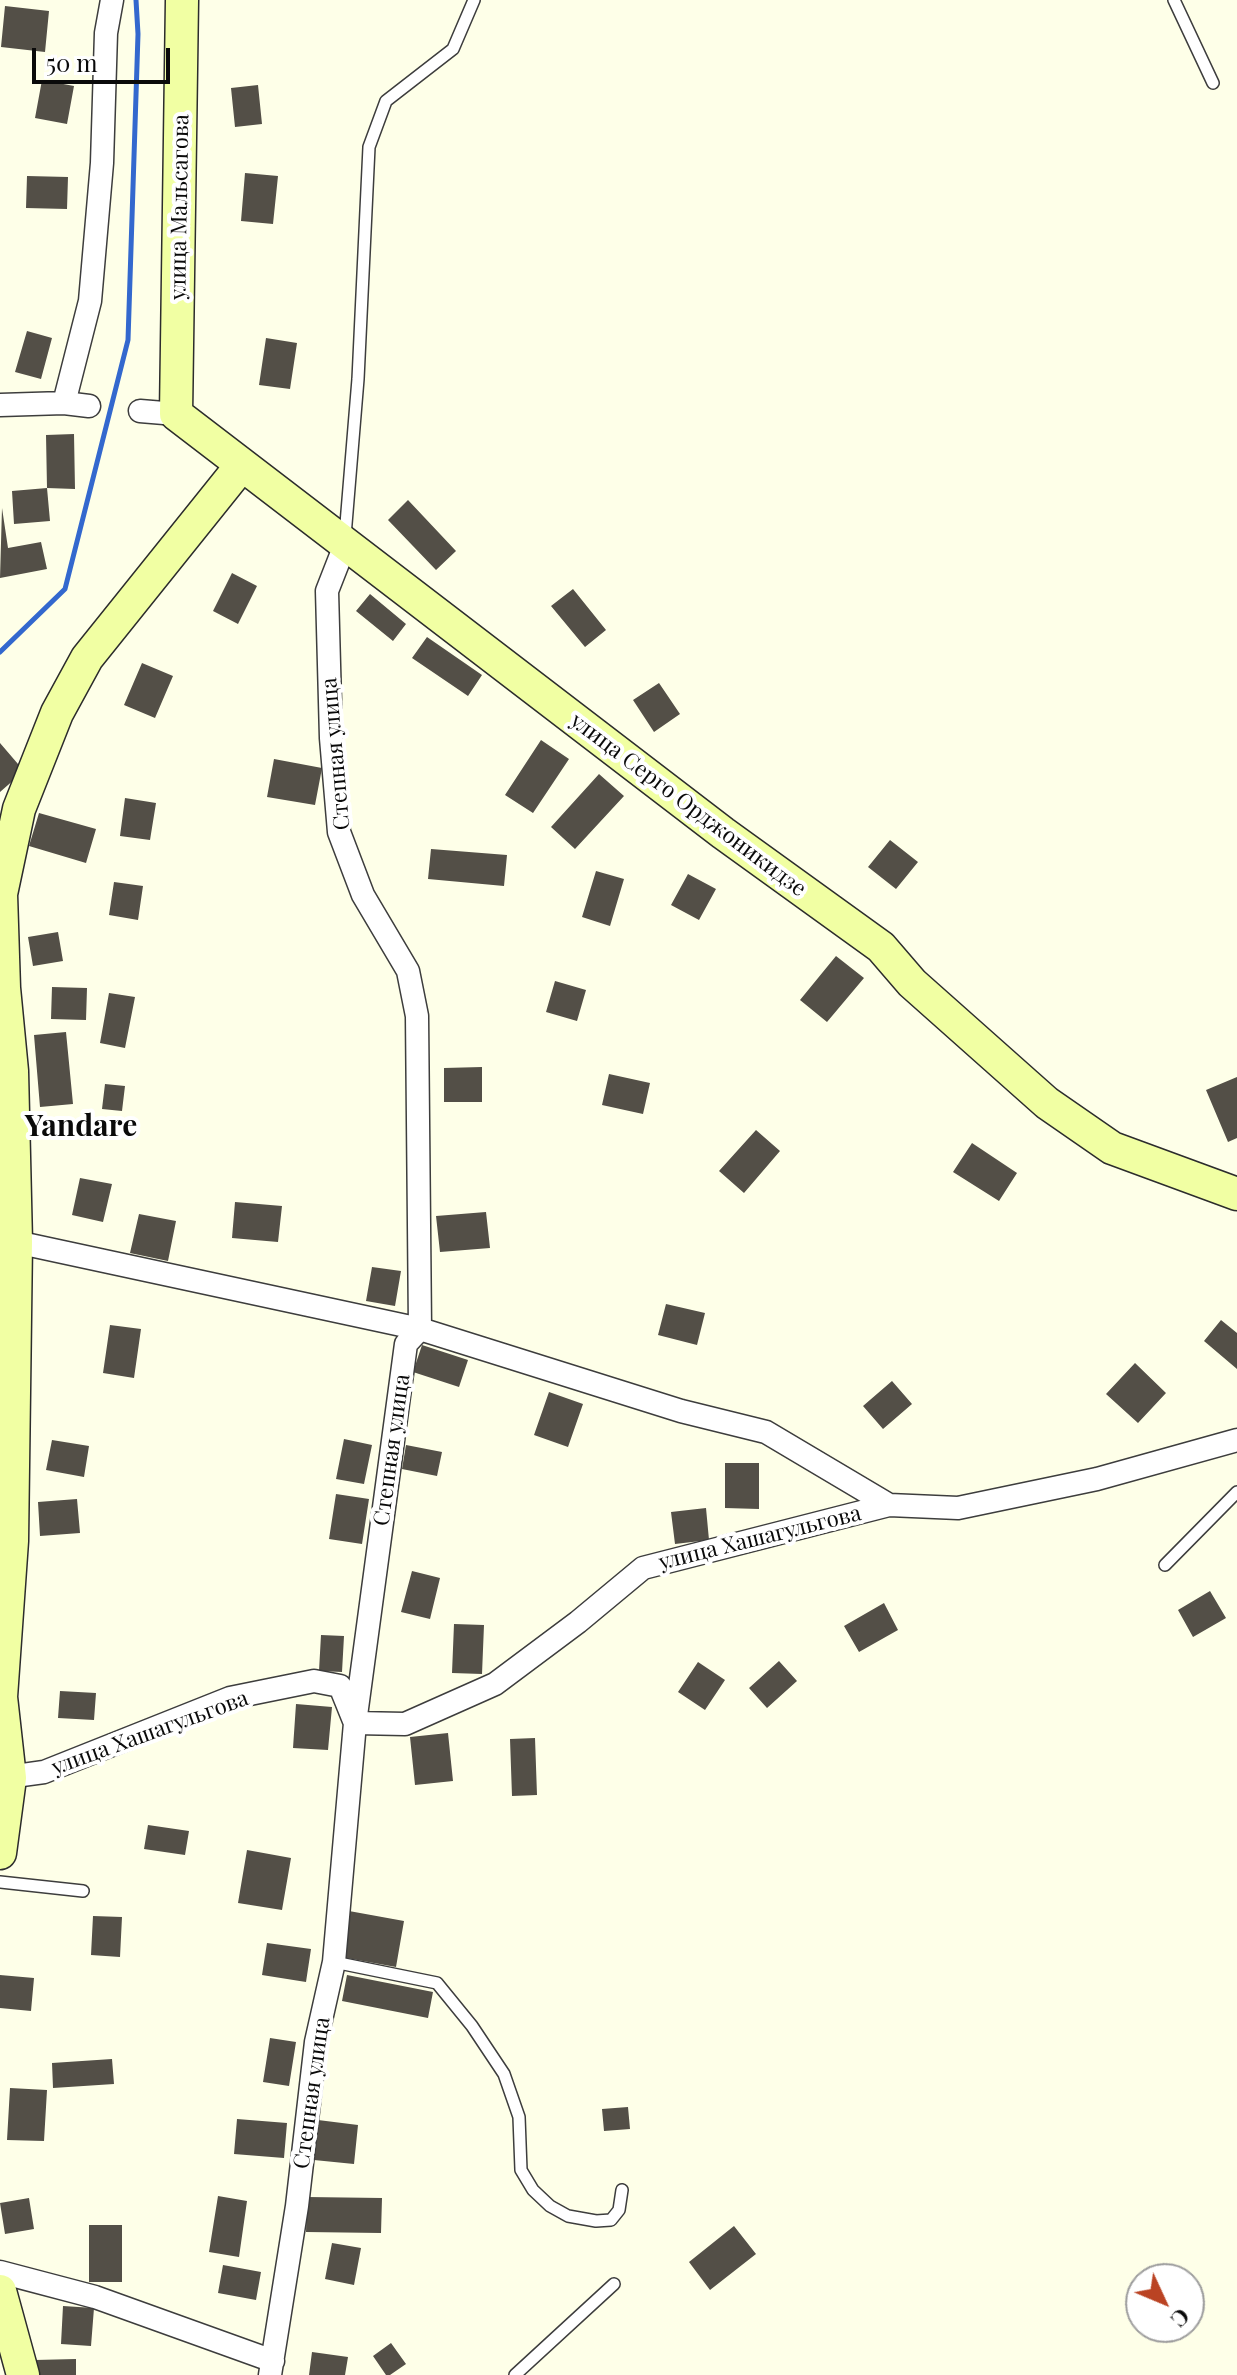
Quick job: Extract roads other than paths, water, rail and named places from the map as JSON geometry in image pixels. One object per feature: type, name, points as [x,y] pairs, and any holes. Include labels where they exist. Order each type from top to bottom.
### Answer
[{"type":"street","points":[[64,403],[90,301],[102,163],[106,33],[112,0]]},
{"type":"street","name":"улица Мальсагова","points":[[176,414],[182,0]]},
{"type":"street","points":[[0,405],[64,403],[89,406]]},
{"type":"street","points":[[140,411],[176,414]]},
{"type":"street","name":"улица Серго Орджоникидзе","points":[[176,414],[723,833],[881,947],[912,983],[1047,1103],[1112,1148],[1237,1194]]},
{"type":"street","points":[[0,1853],[5,1778],[1,1697],[12,1541],[16,1242],[6,1072],[1,894],[9,818],[57,713],[87,658],[241,466]]},
{"type":"street","name":"Степная улица","points":[[275,2370],[316,2042],[334,1962],[355,1723],[406,1344],[420,1329],[417,1016],[408,971],[363,895],[339,832],[331,738],[327,591],[345,545]]},
{"type":"street","points":[[16,1242],[420,1329],[681,1411],[766,1432],[889,1505],[958,1508],[1097,1479],[1237,1440]]},
{"type":"street","name":"улица Хашагульгова","points":[[5,1778],[44,1772],[230,1698],[314,1681],[340,1686],[355,1723],[405,1724],[495,1684],[578,1622],[643,1568],[889,1505]]},
{"type":"street","points":[[0,2272],[95,2297],[275,2370]]},
{"type":"street","points":[[0,2291],[23,2375]]},
{"type":"lane","points":[[345,545],[358,379],[369,147],[386,101],[453,49],[474,0]]},
{"type":"lane","points":[[1174,0],[1213,83]]},
{"type":"lane","points":[[1165,1565],[1237,1492]]},
{"type":"lane","points":[[0,1882],[83,1891]]},
{"type":"lane","points":[[334,1962],[437,1983],[472,2026],[504,2074],[519,2117],[521,2170],[533,2190],[550,2206],[568,2216],[611,2220],[619,2210],[622,2190]]},
{"type":"lane","points":[[515,2375],[614,2284]]},
{"type":"waterway","points":[[0,652],[65,589],[128,340],[138,34],[136,0]]},
{"type":"district","name":"Yandare","points":[[81,1127]]}]
